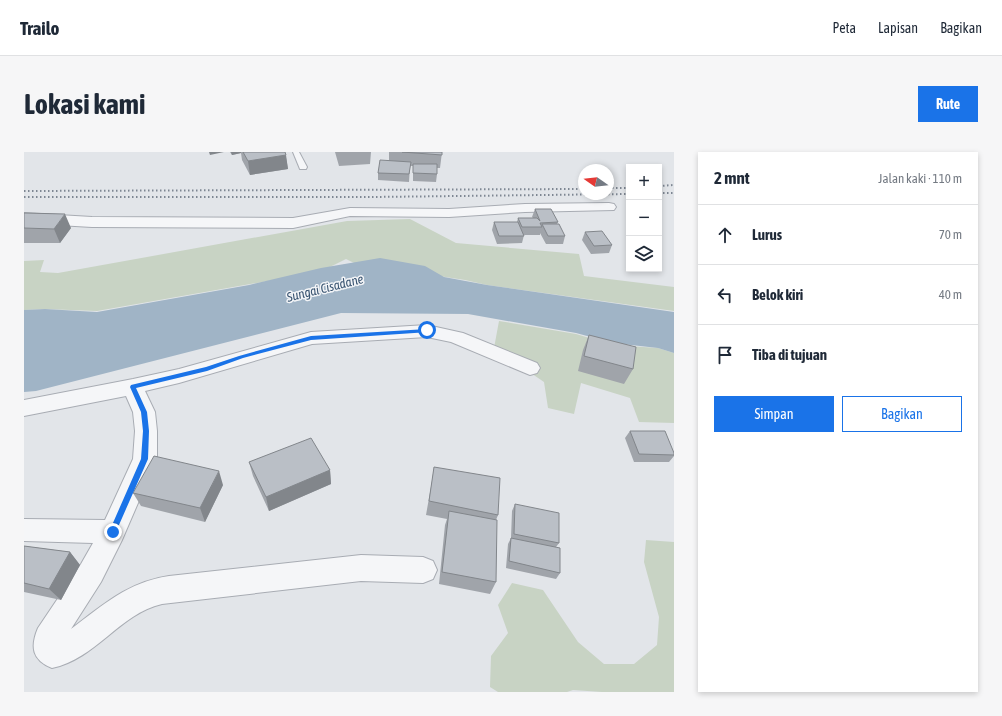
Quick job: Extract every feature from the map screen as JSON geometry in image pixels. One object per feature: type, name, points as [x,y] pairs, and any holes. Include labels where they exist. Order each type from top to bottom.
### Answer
[{"type":"street","points":[[24,218],[92,222],[293,223],[350,212],[449,213],[525,208],[609,207]]},
{"type":"street","points":[[24,408],[133,387],[207,368],[311,338],[427,330],[456,337],[530,368]]},
{"type":"street","points":[[133,387],[144,412],[146,431],[145,459],[113,532],[91,573],[48,638],[48,648],[52,653],[59,653],[71,647],[134,600],[165,589],[191,588],[361,568],[423,570]]},
{"type":"street","points":[[24,530],[113,532]]},
{"type":"lane","points":[[296,152],[303,167]]},
{"type":"green space","points":[[410,219],[456,243],[579,254],[584,276],[674,287],[674,311],[487,285],[465,280],[354,263],[346,259],[330,267],[279,279],[97,311],[45,309],[24,310],[24,261],[44,260],[40,272],[58,273],[347,221]]},
{"type":"green space","points":[[499,321],[576,334],[613,345],[658,348],[674,353],[674,423],[639,422],[630,398],[581,383],[574,414],[548,408],[544,382],[494,348]]},
{"type":"green space","points":[[646,540],[674,542],[674,692],[602,692],[573,690],[567,692],[498,692],[490,687],[491,656],[508,633],[498,605],[512,583],[543,590],[578,642],[604,664],[634,664],[657,645],[659,617],[644,562]]},
{"type":"water","name":"Sungai Cisadane","points":[[380,258],[425,266],[444,277],[487,285],[674,312],[674,353],[658,348],[613,343],[576,333],[468,314],[341,313],[36,391],[24,392],[24,310],[45,309],[97,312],[249,285],[321,268]]},
{"type":"building","points":[[243,152],[285,152],[286,155],[248,161]]},
{"type":"building","points":[[402,152],[442,152],[442,155]]},
{"type":"building","points":[[380,160],[411,162],[409,174],[378,173]]},
{"type":"building","points":[[413,164],[437,164],[437,174],[413,173]]},
{"type":"building","points":[[535,209],[551,209],[558,222],[540,223],[542,227],[522,227],[518,218],[537,218],[540,221]]},
{"type":"building","points":[[24,213],[65,214],[54,229],[24,228]]},
{"type":"building","points":[[494,222],[518,222],[524,236],[499,236]]},
{"type":"building","points":[[542,224],[559,224],[565,236],[548,236]]},
{"type":"building","points":[[602,231],[612,245],[594,246],[585,232]]},
{"type":"building","points":[[589,335],[636,347],[633,369],[584,356]]},
{"type":"building","points":[[630,431],[665,431],[674,455],[639,454]]},
{"type":"building","points":[[311,438],[330,470],[266,497],[249,462]]},
{"type":"building","points":[[154,456],[219,471],[200,508],[133,493]]},
{"type":"building","points":[[434,467],[500,478],[498,515],[429,501]]},
{"type":"building","points":[[515,504],[559,513],[559,543],[514,534]]},
{"type":"building","points":[[449,511],[497,520],[496,582],[442,572]]},
{"type":"building","points":[[511,538],[560,548],[560,573],[509,561]]},
{"type":"building","points":[[24,546],[70,552],[49,589],[24,583]]},
{"type":"railway","points":[[662,186],[674,185]]},
{"type":"railway","points":[[614,188],[626,188]]},
{"type":"railway","points":[[24,191],[578,189]]},
{"type":"railway","points":[[662,193],[674,193]]},
{"type":"railway","points":[[24,197],[373,197],[626,194]]},
{"type":"route","points":[[113,532],[145,459],[146,431],[144,412],[133,387],[179,376],[311,338],[427,330]]}]
